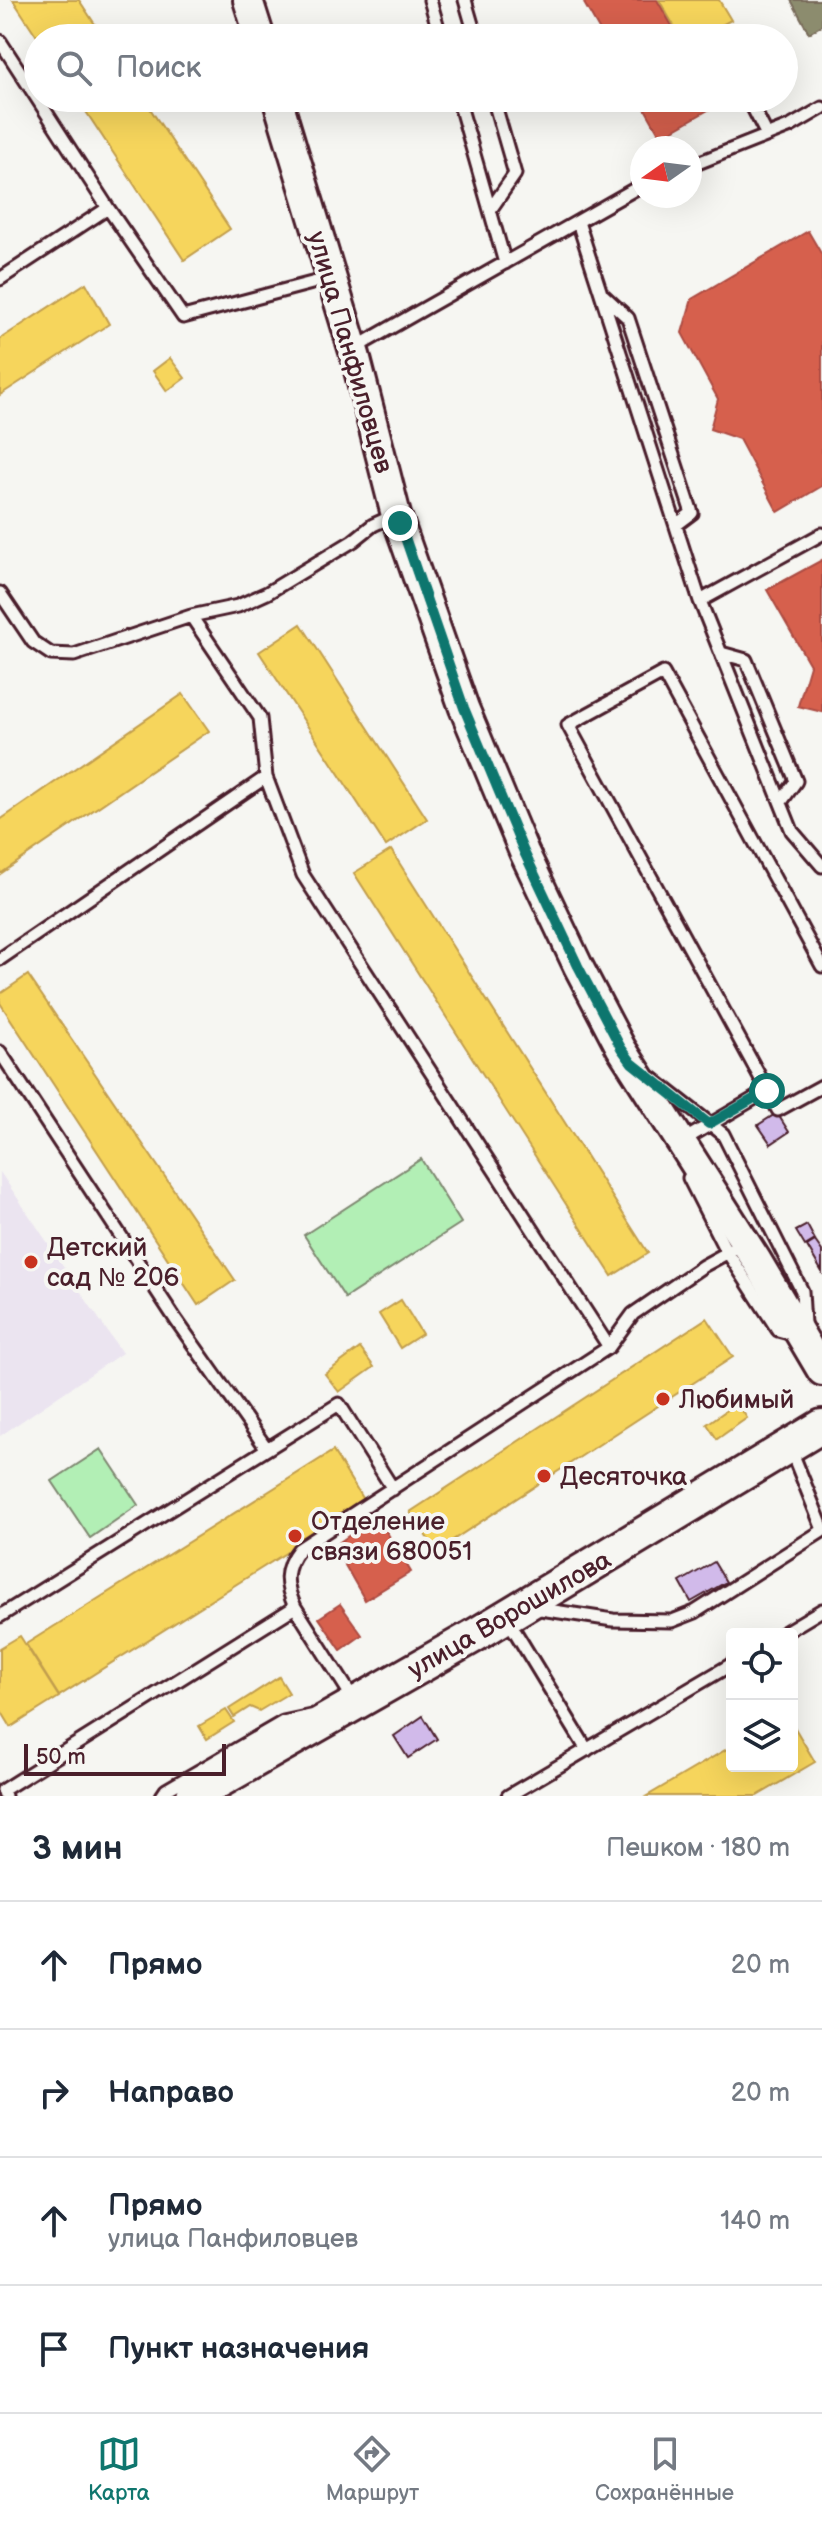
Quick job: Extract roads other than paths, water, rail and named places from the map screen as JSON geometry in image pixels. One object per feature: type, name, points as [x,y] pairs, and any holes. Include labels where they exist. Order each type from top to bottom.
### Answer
[{"type":"main road","name":"улица Ворошилова","points":[[193,1796],[514,1612],[822,1426]]},
{"type":"street","points":[[248,0],[256,24]]},
{"type":"street","name":"улица Панфиловцев","points":[[281,112],[353,349],[396,515],[464,708],[524,852],[621,1048],[682,1141],[737,1248],[804,1340],[822,1371]]},
{"type":"lane","points":[[430,0],[437,24]]},
{"type":"lane","points":[[465,0],[472,24]]},
{"type":"lane","points":[[0,41],[24,78]]},
{"type":"lane","points":[[702,161],[791,126],[822,108]]},
{"type":"lane","points":[[46,112],[183,317],[331,278]]},
{"type":"lane","points":[[462,112],[505,263]]},
{"type":"lane","points":[[490,210],[515,174],[497,112]]},
{"type":"lane","points":[[755,112],[767,135]]},
{"type":"lane","points":[[353,349],[630,192]]},
{"type":"lane","points":[[0,279],[108,208]]},
{"type":"lane","points":[[578,222],[700,601],[792,831],[820,867]]},
{"type":"lane","points":[[601,294],[628,318],[692,513],[676,525]]},
{"type":"lane","points":[[0,593],[33,642],[51,654],[74,655],[191,616],[238,606],[267,593],[353,541],[373,525],[396,515]]},
{"type":"lane","points":[[700,601],[822,534]]},
{"type":"lane","points":[[191,616],[260,718],[266,777],[303,875],[609,1347]]},
{"type":"lane","points":[[721,653],[746,660],[796,781],[781,802]]},
{"type":"lane","points":[[822,966],[663,673],[568,725],[778,1110],[822,1086]]},
{"type":"lane","points":[[0,959],[266,777]]},
{"type":"lane","points":[[0,1052],[180,1327],[267,1449]]},
{"type":"lane","points":[[632,1063],[723,1134],[802,1291],[804,1340]]},
{"type":"lane","points":[[162,1796],[166,1790],[283,1722],[349,1708],[288,1590],[286,1575],[289,1562],[299,1549],[609,1347],[633,1314],[691,1273],[737,1248],[632,1063]]},
{"type":"lane","points":[[682,1141],[767,1091]]},
{"type":"lane","points":[[0,1616],[339,1404],[393,1489]]},
{"type":"lane","points":[[587,1750],[514,1612],[567,1611],[613,1620],[672,1621],[695,1612],[822,1529],[790,1447]]},
{"type":"lane","points":[[3,1790],[295,1607]]},
{"type":"lane","points":[[792,1628],[822,1610]]},
{"type":"lane","points":[[508,1796],[726,1668]]},
{"type":"place","name":"Детский сад № 206","points":[[31,1262]]},
{"type":"place","name":"Любимый","points":[[663,1399]]},
{"type":"place","name":"Десяточка","points":[[544,1476]]},
{"type":"place","name":"Отделение связи 680051","points":[[295,1536]]}]
